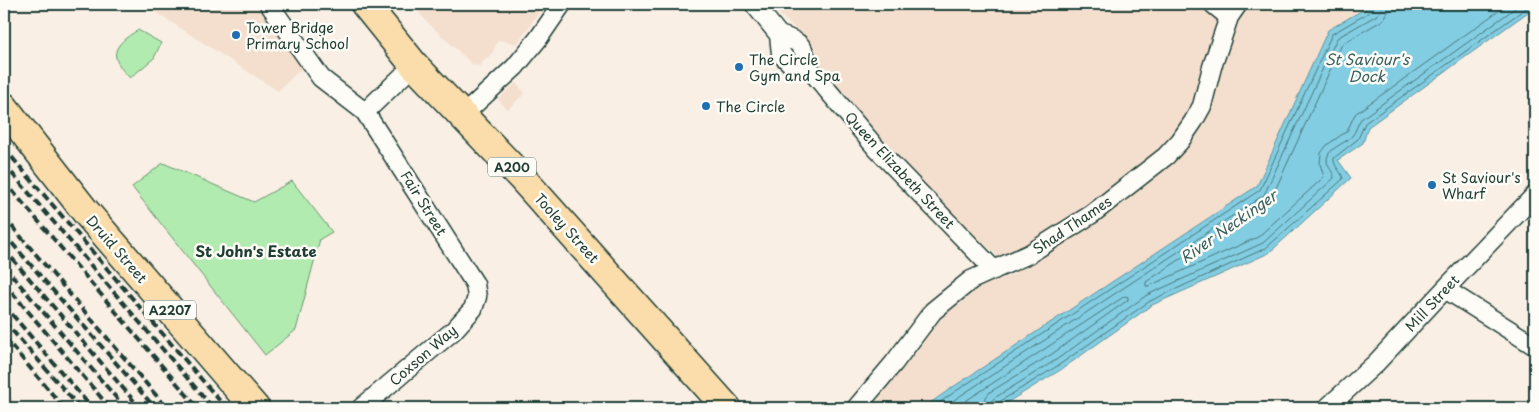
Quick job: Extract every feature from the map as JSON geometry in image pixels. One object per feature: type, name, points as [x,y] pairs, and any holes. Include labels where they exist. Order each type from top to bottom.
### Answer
[{"type":"main road","name":"Tooley Street","points":[[365,4],[414,65],[527,184],[727,408]]},
{"type":"main road","name":"Druid Street","points":[[4,107],[84,211],[256,408]]},
{"type":"street","name":"Fair Street","points":[[269,4],[321,78],[365,112],[475,284],[477,296]]},
{"type":"street","points":[[463,115],[515,66],[538,39],[562,4]]},
{"type":"street","name":"Queen Elizabeth Street","points":[[754,4],[780,35],[781,54],[791,64],[808,67],[877,149],[994,270]]},
{"type":"street","points":[[1213,4],[1234,11]]},
{"type":"street","name":"Shad Thames","points":[[856,408],[894,363],[933,311],[971,280],[1029,254],[1092,214],[1166,156],[1194,122],[1202,106],[1212,67],[1234,11]]},
{"type":"street","points":[[365,112],[414,65]]},
{"type":"street","name":"Mill Street","points":[[1338,405],[1445,289],[1535,196]]},
{"type":"street","points":[[1445,289],[1535,346]]},
{"type":"street","name":"Coxson Way","points":[[361,408],[453,331],[474,309],[477,296]]},
{"type":"shaded area","name":"Tower Bridge Primary School","points":[[143,4],[259,4],[303,67],[278,91]]},
{"type":"shaded area","points":[[413,4],[545,4],[517,44],[498,40],[493,52],[479,66],[473,65],[426,21]]},
{"type":"shaded area","points":[[761,4],[1373,4],[1328,30],[1257,186],[923,408],[873,408],[944,310],[972,290],[1016,273],[961,222],[826,80],[815,47],[778,13],[765,10]]},
{"type":"shaded area","points":[[516,83],[525,93],[507,110],[498,99]]},
{"type":"shaded area","points":[[4,389],[21,408],[4,408]]},
{"type":"green space","points":[[138,30],[161,43],[154,58],[130,78],[118,63],[116,51],[123,41]]},
{"type":"green space","points":[[163,163],[254,202],[292,181],[332,232],[320,239],[296,330],[265,355],[132,187]]},
{"type":"water","name":"St Saviour's Dock","points":[[1373,4],[1535,4],[1535,7],[1368,127],[1363,143],[1338,160],[1351,178],[1269,253],[1152,305],[1062,369],[998,408],[923,408],[1257,186],[1328,30]]},
{"type":"railway","points":[[4,148],[226,408]]},
{"type":"railway","points":[[4,164],[213,408]]},
{"type":"railway","points":[[4,181],[198,408]]},
{"type":"railway","points":[[4,217],[167,408]]},
{"type":"railway","points":[[4,234],[155,408]]},
{"type":"railway","points":[[4,249],[140,408]]},
{"type":"railway","points":[[4,266],[125,408]]},
{"type":"railway","points":[[4,283],[110,408]]},
{"type":"railway","points":[[4,305],[92,408]]},
{"type":"railway","points":[[4,321],[80,408]]},
{"type":"railway","points":[[4,337],[64,408]]},
{"type":"place","name":"Tower Bridge Primary School","points":[[236,35]]},
{"type":"place","name":"The Circle Gym and Spa","points":[[739,67]]},
{"type":"place","name":"The Circle","points":[[706,106]]},
{"type":"place","name":"St Saviour's Wharf","points":[[1432,185]]},
{"type":"district","name":"St John's Estate","points":[[256,250]]},
{"type":"water label","name":"River Neckinger","points":[[1228,226]]}]
